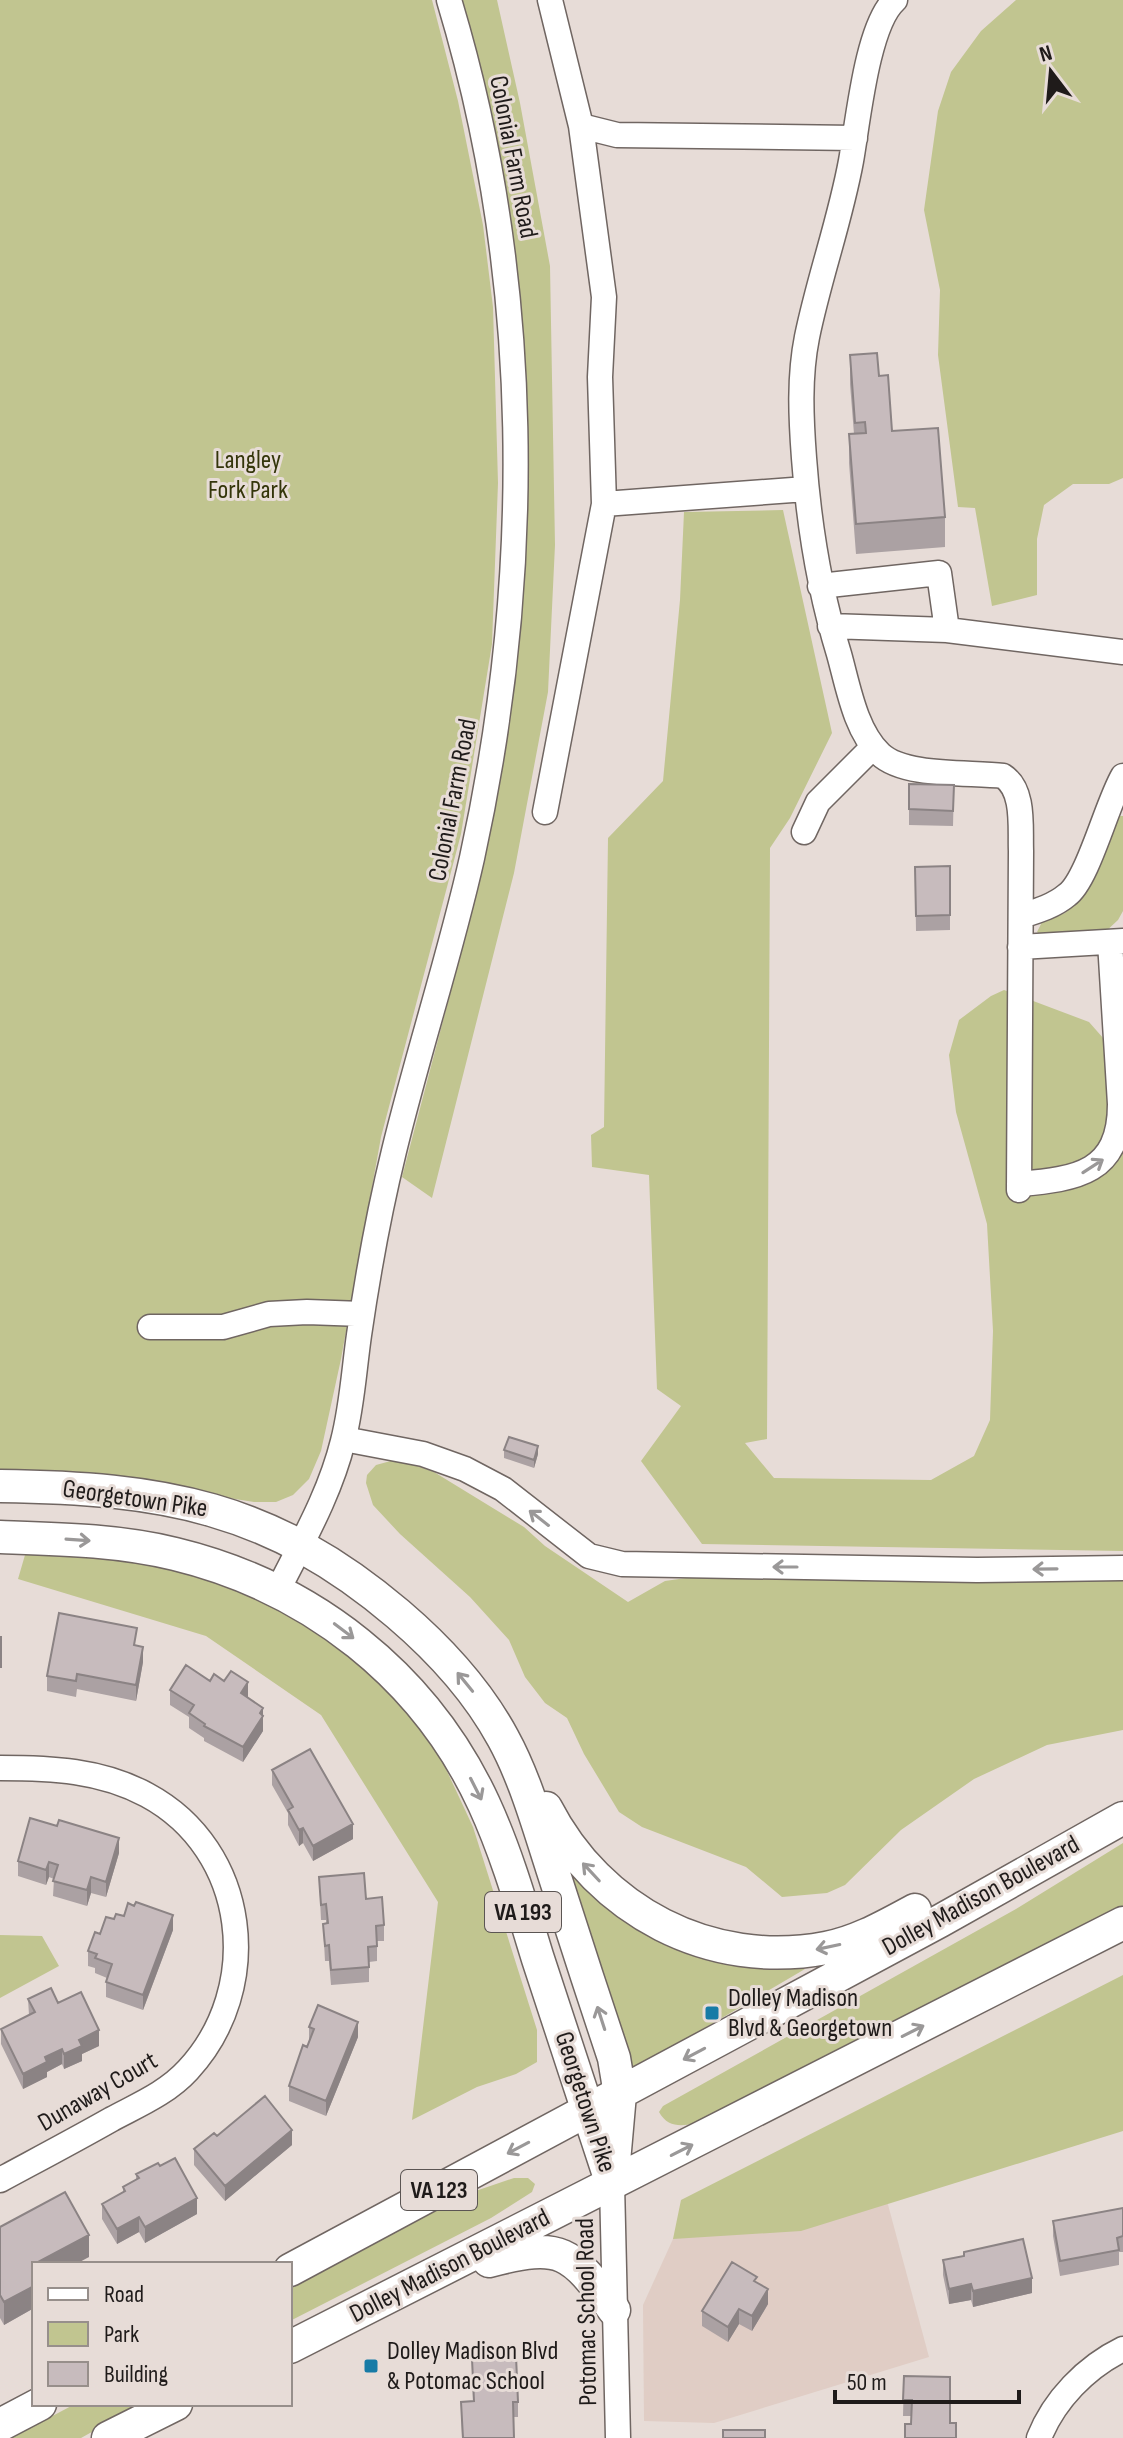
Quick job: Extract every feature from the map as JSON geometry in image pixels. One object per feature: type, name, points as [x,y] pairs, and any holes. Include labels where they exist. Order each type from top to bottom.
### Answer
[{"type":"main road","name":"Georgetown Pike","points":[[0,1486],[112,1491],[173,1499],[241,1518],[301,1545],[352,1577],[417,1630],[474,1693],[505,1740],[543,1842],[614,2058],[620,2094],[612,2184]]},
{"type":"main road","name":"Georgetown Pike","points":[[0,1537],[91,1541],[148,1548],[228,1569],[278,1590],[325,1617],[391,1671],[436,1722],[458,1755],[496,1832],[612,2184]]},
{"type":"main road","points":[[505,1740],[562,1836],[601,1883],[634,1908],[673,1930],[732,1948],[786,1952],[846,1943],[930,1903],[1080,1840]]},
{"type":"main road","name":"Dolley Madison Boulevard","points":[[292,2269],[940,1921],[1123,1818]]},
{"type":"main road","name":"Dolley Madison Boulevard","points":[[292,2346],[1123,1923]]},
{"type":"main road","points":[[431,2276],[526,2251],[549,2251],[582,2267],[614,2310]]},
{"type":"main road","points":[[0,2425],[36,2406]]},
{"type":"main road","points":[[108,2438],[172,2406]]},
{"type":"street","name":"Colonial Farm Road","points":[[278,1590],[323,1498],[344,1439],[372,1251],[394,1150],[471,860],[497,725],[512,595],[515,444],[510,316],[479,116],[449,0]]},
{"type":"street","points":[[545,812],[604,504],[600,377],[604,297],[581,126],[550,0]]},
{"type":"street","points":[[895,0],[874,35],[855,138],[806,339],[802,375],[806,489],[815,563],[830,626],[857,716],[873,747],[898,766],[1003,776],[1015,788],[1019,811],[1021,916],[1020,947],[1019,1187],[1086,1172],[1106,1158],[1120,1125],[1116,942],[1020,947]]},
{"type":"street","points":[[581,126],[617,135],[855,138]]},
{"type":"street","points":[[604,504],[806,489]]},
{"type":"street","points":[[820,586],[939,573],[947,630]]},
{"type":"street","points":[[830,626],[947,630],[1123,652]]},
{"type":"street","points":[[804,832],[818,802],[873,747]]},
{"type":"street","points":[[1021,916],[1043,909],[1070,894],[1092,852],[1123,776]]},
{"type":"street","points":[[150,1327],[223,1327],[269,1314],[362,1314]]},
{"type":"street","points":[[344,1439],[423,1454],[465,1469],[503,1489],[589,1556],[622,1564],[977,1570],[1123,1568]]},
{"type":"street","name":"Dunaway Court","points":[[0,1768],[40,1768],[95,1774],[146,1794],[173,1813],[196,1836],[214,1861],[228,1891],[236,1925],[237,1960],[232,1992],[222,2020],[206,2049],[186,2072],[161,2093],[0,2180]]},
{"type":"street","name":"Potomac School Road","points":[[612,2184],[618,2438]]},
{"type":"street","points":[[1039,2438],[1062,2397],[1084,2374],[1123,2349]]},
{"type":"shaded area","points":[[880,2175],[929,2357],[714,2423],[644,2421],[643,2305],[673,2239]]},
{"type":"green space","name":"Langley Fork Park","points":[[0,0],[432,0],[458,101],[483,225],[493,307],[498,483],[492,644],[461,834],[381,1137],[321,1451],[309,1479],[293,1495],[276,1502],[254,1502],[115,1480],[0,1471]]},
{"type":"green space","points":[[459,0],[497,0],[520,103],[550,266],[555,545],[548,692],[514,873],[432,1198],[402,1177],[470,918],[506,748],[523,590],[526,422],[515,261],[484,92]]},
{"type":"green space","points":[[1016,0],[1123,0],[1123,478],[1109,484],[1073,484],[1044,505],[1037,539],[1037,595],[992,606],[975,508],[958,507],[938,355],[940,290],[924,210],[938,111],[951,72],[981,31]]},
{"type":"green space","points":[[783,510],[832,733],[790,818],[770,848],[767,1439],[745,1443],[774,1478],[931,1480],[974,1456],[990,1420],[993,1331],[987,1224],[956,1112],[949,1055],[959,1020],[1004,990],[1089,1022],[1111,1047],[1123,973],[1123,1551],[702,1544],[641,1461],[681,1406],[657,1389],[649,1175],[592,1167],[591,1135],[604,1127],[608,838],[663,781],[680,600],[684,512]]},
{"type":"green space","points":[[1123,816],[1123,911],[1118,920],[1103,934],[1041,935],[1037,932],[1042,922],[1065,913],[1081,896],[1106,834]]},
{"type":"green space","points":[[398,1459],[434,1472],[524,1527],[545,1546],[628,1602],[665,1581],[721,1573],[1123,1575],[1123,1730],[1047,1745],[974,1779],[901,1830],[845,1885],[827,1893],[782,1897],[746,1867],[642,1827],[619,1812],[584,1754],[567,1718],[545,1703],[525,1677],[509,1640],[470,1597],[400,1534],[373,1505],[366,1483],[367,1475],[376,1465]]},
{"type":"green space","points":[[49,1551],[150,1562],[245,1588],[319,1631],[390,1688],[439,1754],[473,1827],[537,2030],[537,2062],[516,2074],[477,2087],[412,2120],[438,1902],[321,1715],[206,1636],[18,1579],[25,1555]]},
{"type":"green space","points":[[550,1835],[748,1965],[805,1969],[625,2075]]},
{"type":"green space","points":[[1123,1843],[1123,1909],[708,2121],[674,2124],[659,2112],[663,2106],[1016,1909]]},
{"type":"green space","points":[[0,1935],[42,1936],[59,1966],[0,1998]]},
{"type":"green space","points":[[1123,1975],[1123,2131],[801,2231],[673,2239],[681,2200]]},
{"type":"green space","points":[[514,2178],[528,2178],[535,2184],[532,2192],[491,2218],[292,2320],[292,2288],[458,2197]]},
{"type":"green space","points":[[71,2406],[138,2406],[81,2438],[11,2438]]},
{"type":"building","points":[[877,353],[879,376],[888,375],[892,431],[938,428],[945,517],[856,524],[849,434],[866,433],[865,422],[855,423],[850,355]]},
{"type":"building","points":[[909,784],[954,785],[953,811],[909,809]]},
{"type":"building","points":[[950,866],[950,915],[916,916],[915,867]]},
{"type":"building","points":[[509,1437],[538,1446],[534,1460],[504,1450]]},
{"type":"building","points":[[59,1613],[137,1628],[134,1645],[143,1647],[136,1685],[77,1674],[76,1681],[47,1676]]},
{"type":"building","points":[[186,1665],[210,1681],[214,1674],[224,1681],[231,1671],[248,1682],[241,1693],[263,1708],[260,1713],[263,1716],[243,1747],[204,1726],[189,1713],[194,1705],[170,1690]]},
{"type":"building","points":[[310,1749],[353,1824],[313,1846],[288,1810],[293,1807],[272,1770]]},
{"type":"building","points":[[30,1818],[57,1826],[59,1820],[119,1838],[106,1882],[91,1877],[87,1890],[53,1881],[58,1865],[49,1862],[46,1870],[18,1861]]},
{"type":"building","points":[[364,1873],[366,1899],[382,1897],[384,1925],[376,1926],[377,1946],[368,1947],[369,1967],[331,1970],[323,1924],[328,1923],[326,1904],[321,1905],[319,1877]]},
{"type":"building","points":[[136,1902],[173,1915],[143,1995],[106,1982],[112,1964],[95,1958],[97,1954],[88,1951],[95,1932],[100,1934],[106,1917],[114,1919],[116,1914],[124,1916],[128,1903],[134,1906]]},
{"type":"building","points":[[51,1988],[58,2003],[81,1992],[99,2030],[79,2040],[82,2046],[64,2054],[62,2049],[45,2057],[47,2062],[23,2074],[1,2029],[35,2012],[28,1999]]},
{"type":"building","points":[[318,2005],[358,2022],[326,2101],[289,2086],[303,2045],[307,2047],[314,2029],[309,2027]]},
{"type":"building","points":[[265,2096],[292,2130],[225,2186],[194,2149],[214,2133],[217,2136]]},
{"type":"building","points":[[175,2158],[197,2198],[145,2227],[139,2217],[117,2229],[102,2204],[125,2191],[123,2187],[139,2178],[136,2174]]},
{"type":"building","points":[[65,2192],[89,2235],[38,2262],[32,2262],[32,2287],[4,2302],[0,2295],[0,2227]]},
{"type":"building","points":[[1123,2208],[1123,2236],[1117,2238],[1119,2250],[1060,2261],[1053,2221]]},
{"type":"building","points":[[1023,2239],[1032,2278],[973,2291],[971,2284],[949,2289],[943,2260],[964,2256],[964,2252]]},
{"type":"building","points":[[732,2262],[757,2277],[754,2281],[768,2289],[752,2316],[739,2309],[728,2327],[702,2311]]},
{"type":"building","points":[[516,2356],[518,2402],[513,2402],[514,2438],[463,2438],[461,2402],[474,2401],[472,2359]]},
{"type":"building","points":[[904,2376],[950,2377],[950,2423],[956,2423],[956,2438],[905,2438],[905,2424],[911,2424],[912,2400],[903,2400]]},
{"type":"building","points":[[723,2430],[765,2430],[765,2438],[723,2438]]},
{"type":"place","name":"Dolley Madison Blvd & Georgetown","points":[[712,2013]]},
{"type":"place","name":"Dolley Madison Blvd & Potomac School","points":[[371,2366]]}]
